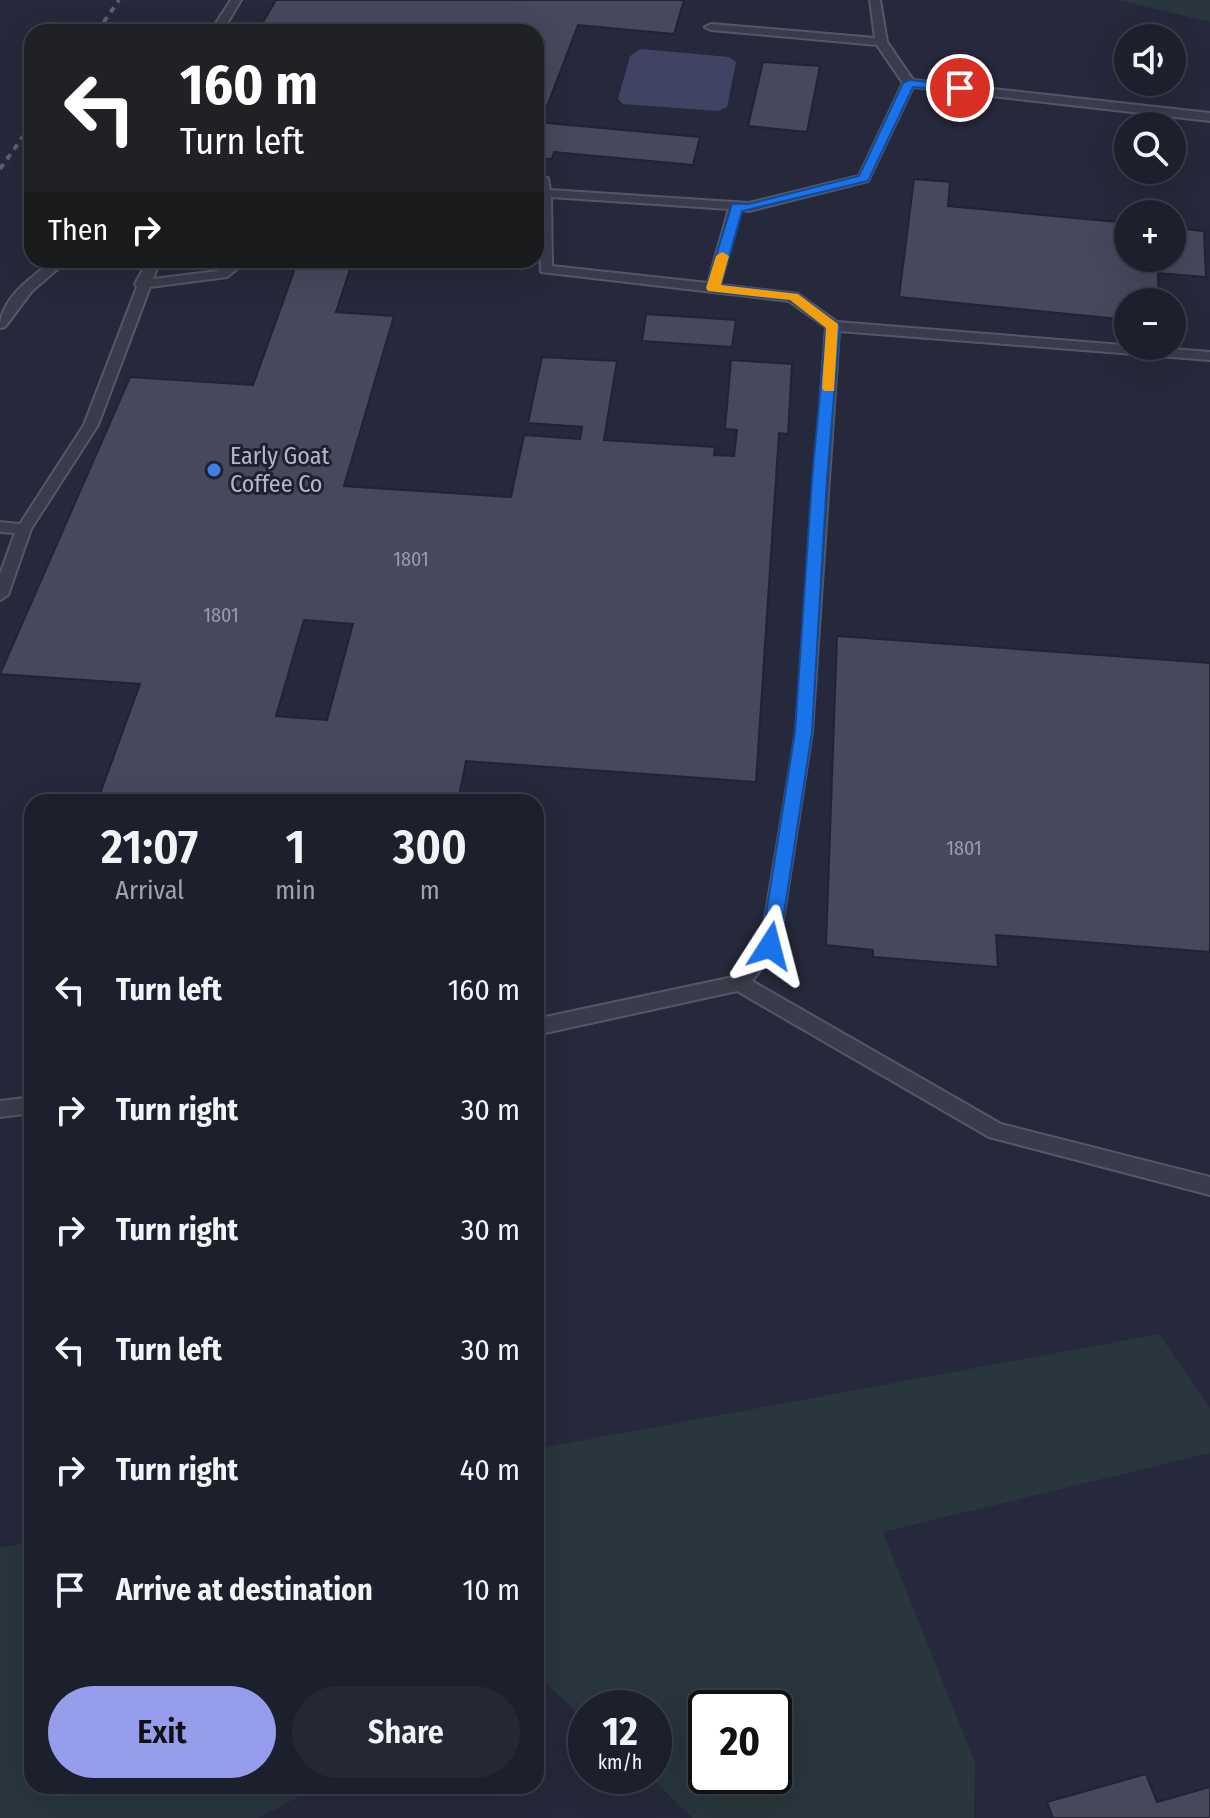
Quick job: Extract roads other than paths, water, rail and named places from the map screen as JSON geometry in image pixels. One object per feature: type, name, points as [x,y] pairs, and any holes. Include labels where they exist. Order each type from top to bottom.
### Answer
[{"type":"lane","points":[[221,24],[236,0]]},
{"type":"lane","points":[[875,0],[881,42],[909,83],[1210,117]]},
{"type":"lane","points":[[711,27],[881,42]]},
{"type":"lane","points":[[544,186],[749,207],[864,178],[909,83]]},
{"type":"lane","points":[[713,288],[736,206]]},
{"type":"lane","points":[[544,241],[546,269],[793,297],[833,326],[1210,356]]},
{"type":"lane","points":[[0,324],[27,288],[52,268]]},
{"type":"lane","points":[[0,595],[24,529],[91,425],[150,268]]},
{"type":"lane","points":[[142,284],[222,274],[231,268]]},
{"type":"lane","points":[[544,1025],[739,983],[770,946],[804,732],[833,326]]},
{"type":"lane","points":[[0,527],[24,529]]},
{"type":"lane","points":[[739,983],[996,1131],[1210,1186]]},
{"type":"lane","points":[[0,1109],[24,1106]]},
{"type":"water","points":[[641,49],[729,57],[736,62],[727,107],[718,111],[623,104],[618,99],[630,56]]},
{"type":"railway","points":[[102,24],[119,0]]},
{"type":"railway","points":[[0,169],[24,135]]},
{"type":"place","name":"Early Goat Coffee Co","points":[[214,470]]}]
